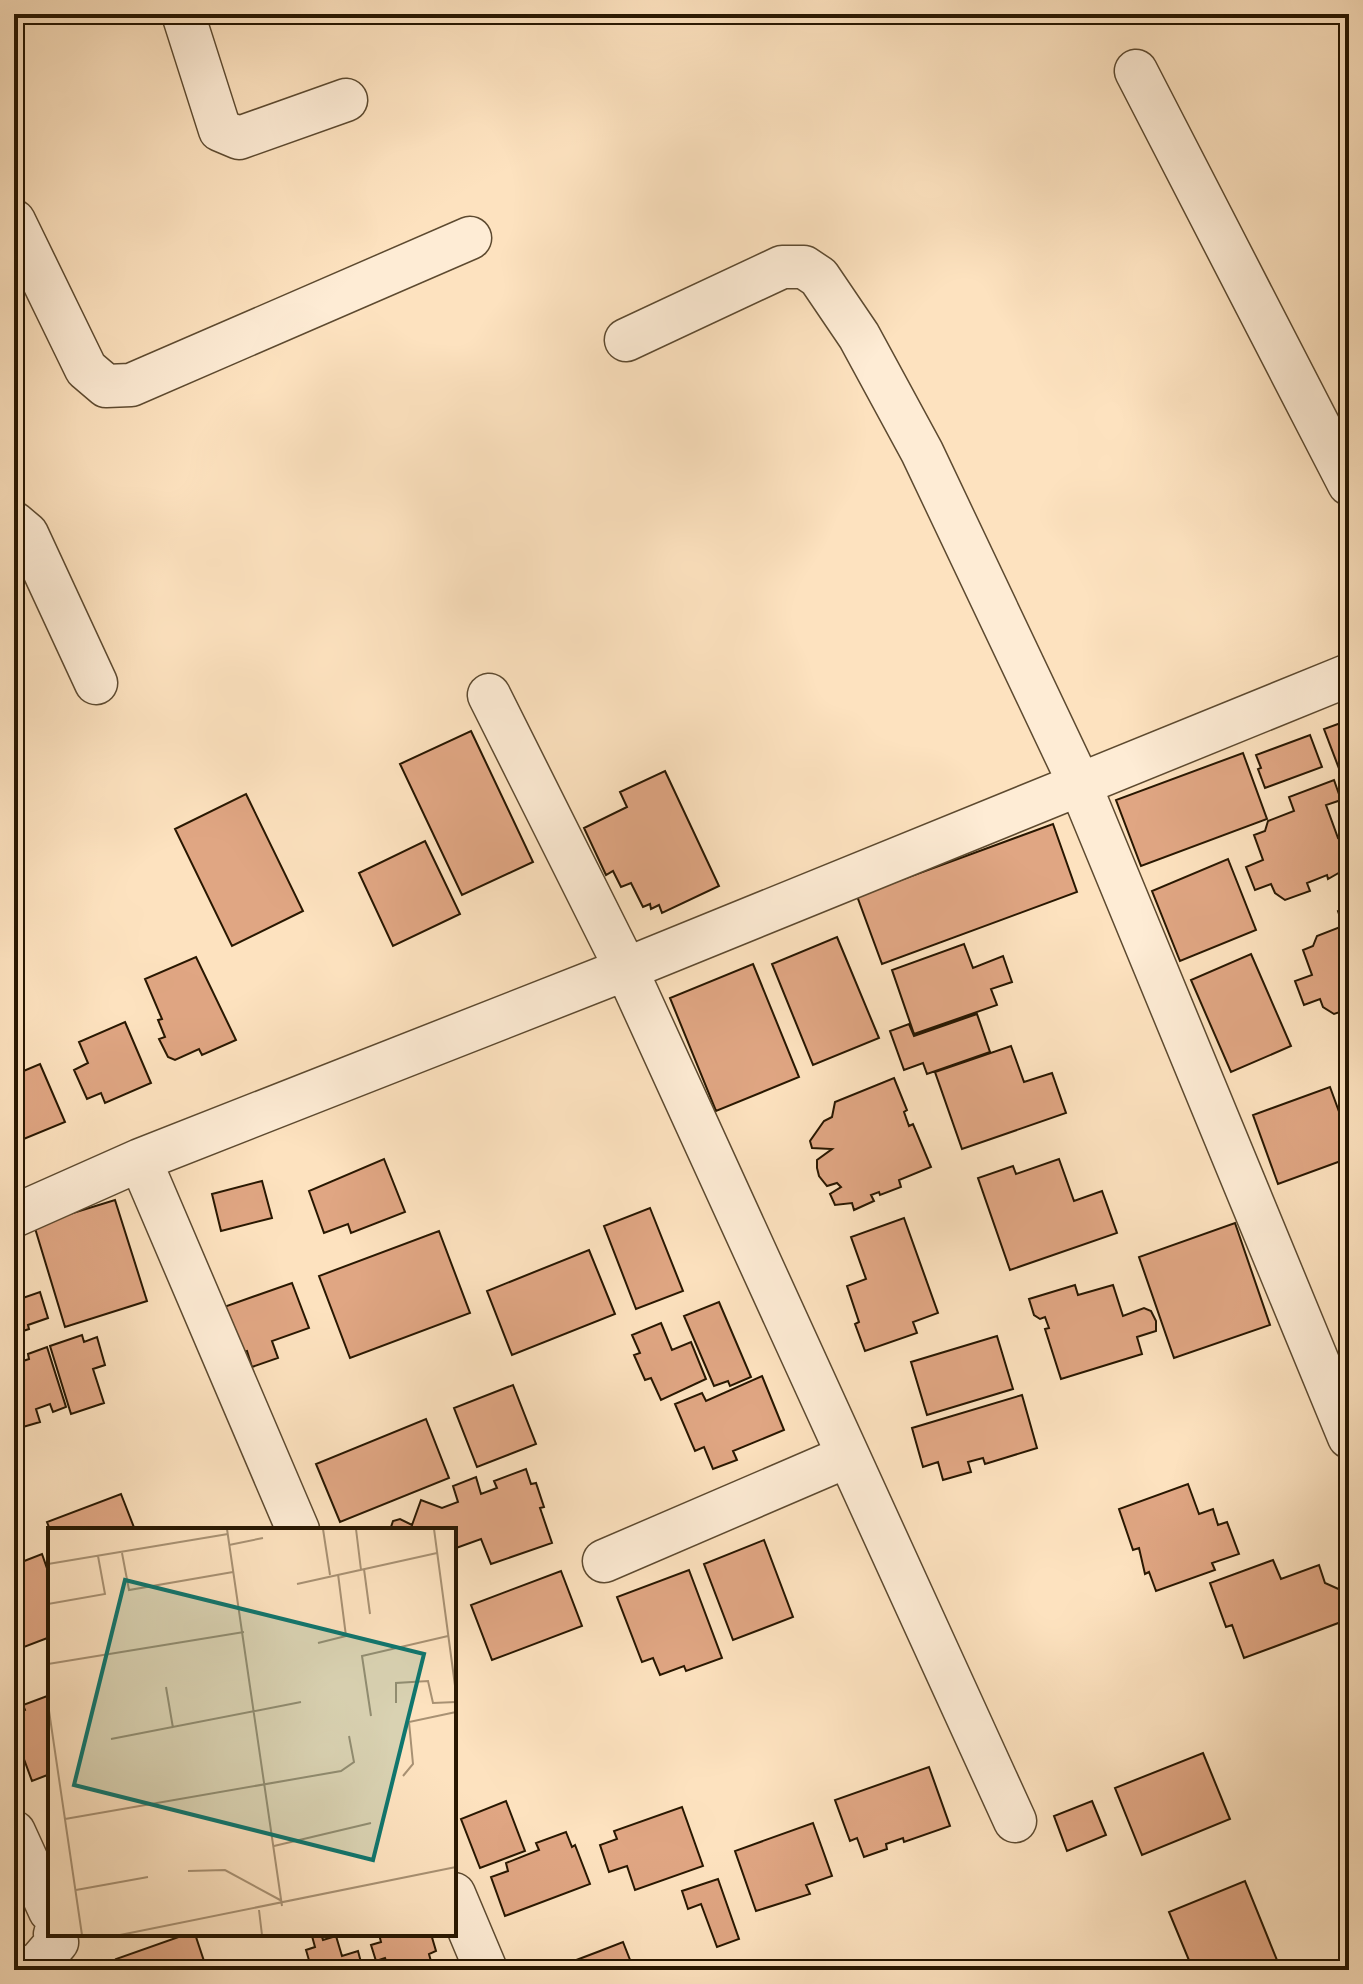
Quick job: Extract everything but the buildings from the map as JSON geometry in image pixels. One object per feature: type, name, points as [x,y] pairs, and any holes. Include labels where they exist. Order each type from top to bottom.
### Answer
[{"type":"street","points":[[183,14],[220,130],[239,138],[346,100]]},
{"type":"street","points":[[1136,71],[1349,484]]},
{"type":"street","points":[[14,221],[86,369],[106,386],[131,385],[470,238]]},
{"type":"street","points":[[626,340],[782,267],[804,267],[819,277],[859,336],[922,452],[1080,785],[1349,1437]]},
{"type":"street","points":[[14,523],[27,534],[96,683]]},
{"type":"street","points":[[14,1216],[140,1160],[626,969],[1349,675]]},
{"type":"street","points":[[489,695],[626,969],[1015,1821]]},
{"type":"street","points":[[140,1160],[297,1528]]},
{"type":"street","points":[[604,1561],[848,1456]]},
{"type":"street","points":[[14,1832],[48,1907]]},
{"type":"street","points":[[456,1899],[486,1970]]},
{"type":"street","points":[[23,1970],[39,1963],[57,1942],[56,1936]]}]
